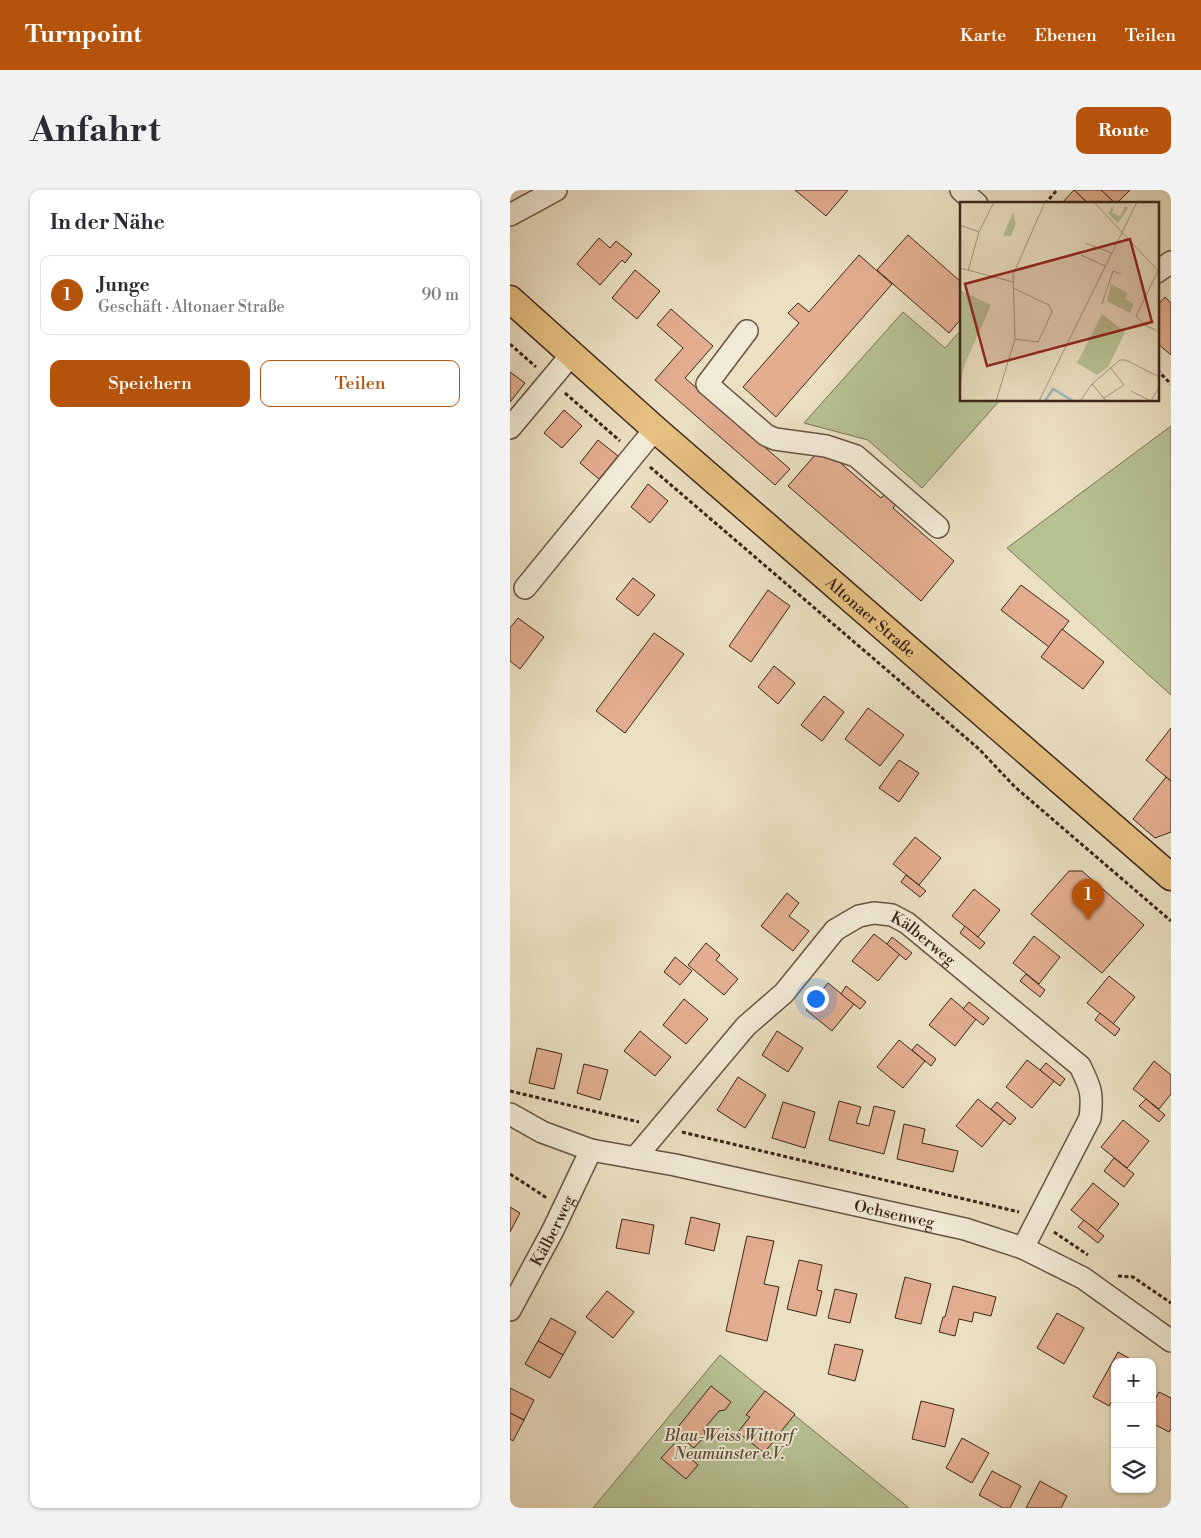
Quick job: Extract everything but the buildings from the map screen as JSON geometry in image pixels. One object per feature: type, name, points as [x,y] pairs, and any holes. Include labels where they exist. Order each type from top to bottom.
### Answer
[{"type":"main road","name":"Altonaer Straße","points":[[510,299],[655,428],[1171,877]]},
{"type":"street","points":[[510,215],[556,190]]},
{"type":"street","points":[[961,190],[974,202]]},
{"type":"street","points":[[1158,271],[1171,262]]},
{"type":"street","points":[[747,331],[707,384],[766,435],[774,439],[826,446],[856,456],[938,527]]},
{"type":"street","points":[[510,428],[572,354]]},
{"type":"street","points":[[525,588],[655,428]]},
{"type":"street","name":"Kälberweg","points":[[635,1158],[746,1026],[784,993],[835,930],[859,916],[874,913],[892,915],[907,923],[1080,1066],[1089,1084],[1092,1098],[1090,1118],[1023,1248]]},
{"type":"street","name":"Ochsenweg","points":[[510,1114],[542,1132],[591,1150],[675,1165],[965,1229],[1023,1248],[1084,1278],[1171,1341]]},
{"type":"street","name":"Kälberweg","points":[[510,1310],[564,1208],[591,1150]]},
{"type":"path","points":[[1047,202],[1057,190]]},
{"type":"path","points":[[510,344],[635,454],[979,749],[1015,787],[1171,922]]},
{"type":"path","points":[[1158,371],[1171,384]]},
{"type":"path","points":[[510,1091],[1027,1214],[1094,1259]]},
{"type":"path","points":[[510,1174],[564,1208]]},
{"type":"path","points":[[1118,1276],[1133,1277],[1171,1303]]},
{"type":"green space","points":[[903,312],[945,348],[960,331],[960,401],[999,401],[922,488],[868,440],[804,423]]},
{"type":"green space","points":[[1171,426],[1171,695],[1007,548]]},
{"type":"green space","name":"Blau-Weiss Wittorf Neumünster e.V.","points":[[720,1355],[909,1508],[593,1508]]},
{"type":"place","name":"Junge","points":[[1088,920]]}]
